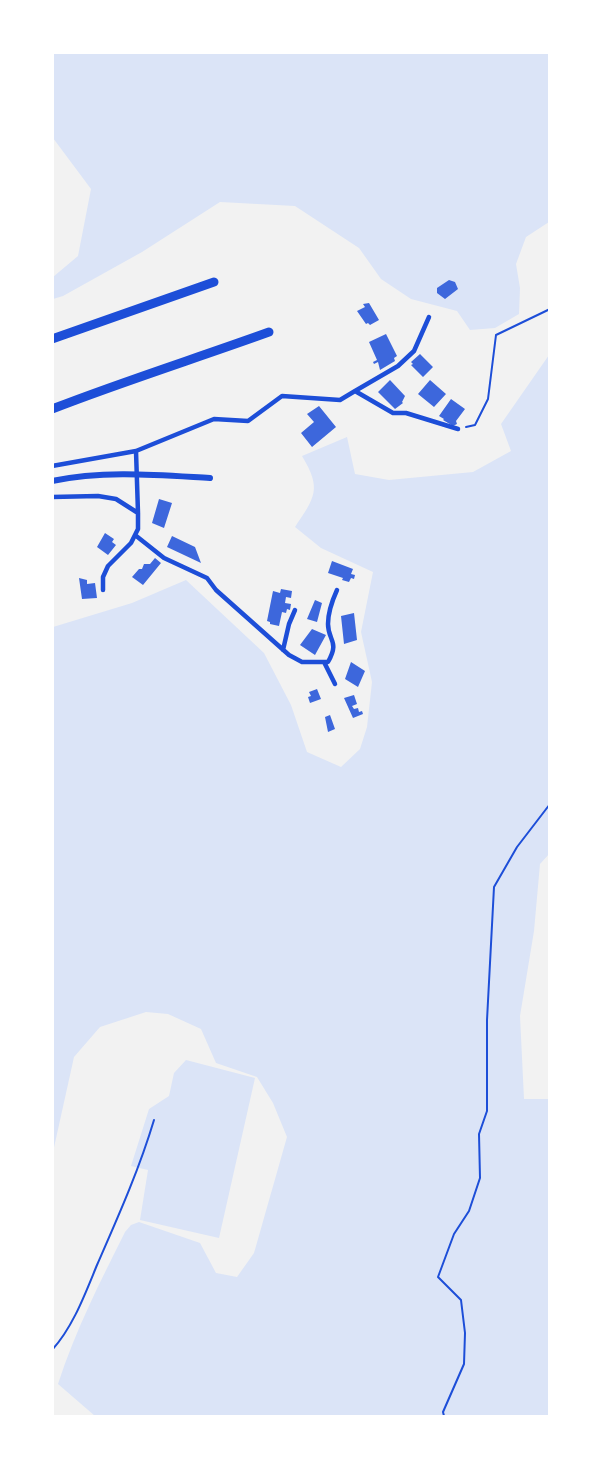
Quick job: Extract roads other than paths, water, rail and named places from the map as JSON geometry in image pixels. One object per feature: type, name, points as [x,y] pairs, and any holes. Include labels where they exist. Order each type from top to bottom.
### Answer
[{"type":"highway","points":[[52,339],[214,282]]},
{"type":"highway","points":[[52,409],[117,384],[269,332]]},
{"type":"street","points":[[52,466],[136,451],[214,418],[248,421],[282,396],[340,400],[398,366],[414,351],[429,317]]},
{"type":"street","points":[[355,391],[393,413],[406,412],[458,429]]},
{"type":"street","points":[[103,590],[108,566],[131,543],[138,529],[136,451]]},
{"type":"street","points":[[52,481],[68,478],[149,474],[210,478]]},
{"type":"street","points":[[52,497],[98,496],[116,499],[138,513]]},
{"type":"street","points":[[135,535],[164,558],[207,578],[216,590],[283,650],[302,663],[326,662],[334,652],[334,641],[328,626],[330,606],[337,590]]},
{"type":"street","points":[[283,650],[295,610]]},
{"type":"street","points":[[326,662],[335,684]]},
{"type":"lane","points":[[52,1350],[66,1331],[88,1287],[141,1161],[154,1120]]}]
